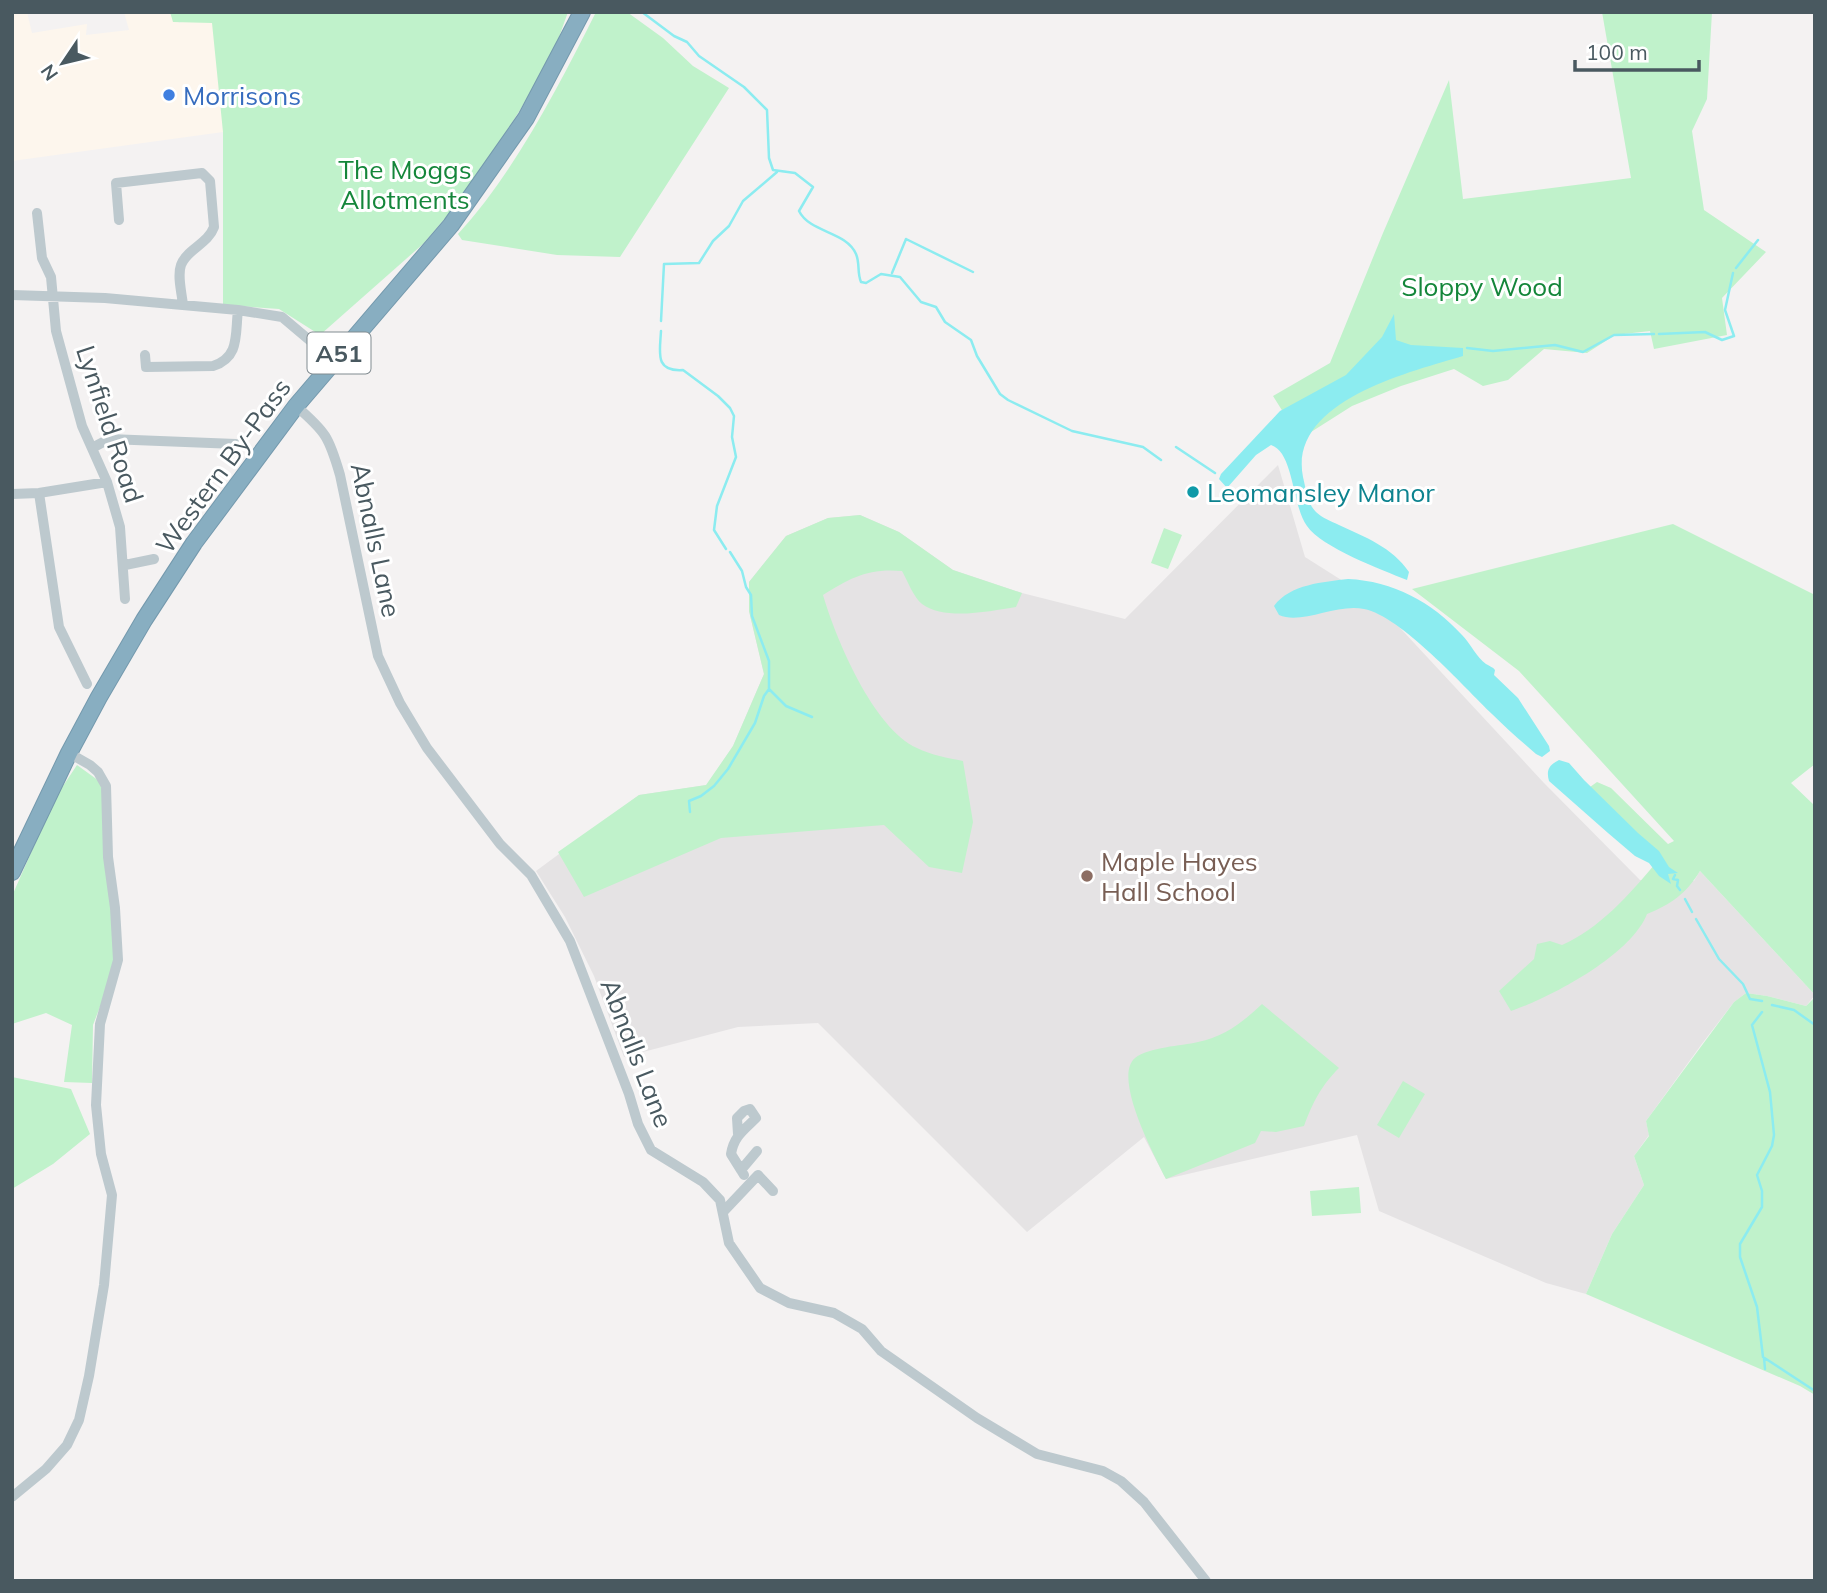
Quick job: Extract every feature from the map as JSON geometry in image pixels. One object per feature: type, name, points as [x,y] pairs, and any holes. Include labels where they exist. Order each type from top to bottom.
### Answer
[{"type":"highway","name":"Western By-Pass","points":[[12,872],[69,753],[144,620],[194,543],[333,360],[451,225],[526,118],[582,12]]},
{"type":"street","points":[[119,220],[116,183],[202,173],[210,181],[214,227],[207,240],[182,262],[180,268],[183,305]]},
{"type":"street","name":"Lynfield Road","points":[[37,213],[42,258],[51,277],[56,331],[82,426],[107,482],[120,527],[125,565],[125,599]]},
{"type":"street","points":[[12,295],[104,298],[238,310],[282,317],[333,360]]},
{"type":"street","points":[[145,355],[146,367],[213,366],[223,362],[233,353],[238,310]]},
{"type":"street","name":"Abnalls Lane","points":[[296,406],[322,429],[332,448],[378,656],[400,703],[427,748],[466,800],[500,844],[531,875],[569,941],[629,1094],[638,1124],[651,1150],[703,1182],[720,1200],[729,1243],[760,1288],[789,1303],[834,1313],[862,1329],[881,1351],[977,1418],[1037,1454],[1103,1471],[1121,1481],[1144,1502],[1206,1581]]},
{"type":"street","points":[[92,448],[109,439],[236,444]]},
{"type":"street","points":[[12,494],[40,493],[107,482]]},
{"type":"street","points":[[40,493],[59,627],[87,684]]},
{"type":"street","points":[[125,565],[154,559]]},
{"type":"street","points":[[12,1497],[46,1469],[67,1445],[79,1419],[104,1285],[112,1195],[101,1154],[96,1105],[100,1024],[118,960],[116,908],[108,857],[106,786],[98,772],[69,753]]},
{"type":"street","points":[[738,1134],[731,1154],[750,1183]]},
{"type":"street","points":[[741,1170],[757,1151]]},
{"type":"street","points":[[723,1212],[758,1175],[773,1191]]},
{"type":"shaded area","points":[[12,12],[27,12],[32,33],[87,24],[86,35],[129,30],[124,12],[175,12],[179,23],[213,13],[218,17],[223,132],[12,161]]},
{"type":"shaded area","name":"Maple Hayes Hall School","points":[[1278,465],[1305,557],[1376,602],[1544,783],[1640,880],[1694,881],[1700,871],[1815,995],[1806,1006],[1746,993],[1734,1002],[1701,1045],[1646,1121],[1649,1135],[1634,1156],[1644,1185],[1612,1234],[1586,1294],[1546,1283],[1379,1211],[1357,1135],[1166,1179],[1144,1137],[1027,1232],[818,1023],[738,1027],[624,1057],[594,976],[565,917],[536,871],[639,795],[707,785],[733,746],[764,674],[749,611],[749,582],[786,536],[828,518],[860,515],[899,532],[953,570],[1022,593],[1125,619]]},
{"type":"green space","name":"The Moggs Allotments","points":[[170,12],[568,12],[554,51],[466,194],[423,244],[320,335],[279,309],[223,305],[223,132],[212,23],[173,22]]},
{"type":"green space","points":[[596,12],[627,12],[663,38],[693,66],[729,88],[620,257],[557,255],[462,240],[458,234],[517,156],[551,99]]},
{"type":"green space","name":"Sloppy Wood","points":[[1602,12],[1712,12],[1707,99],[1692,131],[1704,210],[1766,252],[1722,298],[1727,335],[1654,349],[1650,331],[1615,335],[1587,353],[1544,349],[1508,380],[1483,386],[1454,369],[1352,406],[1300,439],[1273,396],[1330,363],[1449,80],[1463,199],[1631,178]]},
{"type":"green space","points":[[860,515],[899,532],[953,570],[1022,593],[1016,607],[968,613],[943,612],[922,604],[902,571],[890,570],[860,576],[823,595],[837,635],[858,680],[886,722],[917,748],[963,761],[973,822],[962,873],[929,867],[884,825],[721,838],[584,897],[558,852],[639,795],[706,785],[733,746],[764,674],[749,611],[749,582],[786,536],[828,518]]},
{"type":"green space","points":[[1673,524],[1815,595],[1815,764],[1791,783],[1815,806],[1815,995],[1700,871],[1677,897],[1647,914],[1625,944],[1608,959],[1568,985],[1511,1011],[1499,991],[1534,959],[1537,944],[1550,941],[1562,945],[1589,930],[1624,899],[1655,864],[1590,787],[1597,782],[1611,788],[1668,844],[1674,841],[1519,671],[1412,589]]},
{"type":"green space","points":[[1164,528],[1182,535],[1168,569],[1151,563]]},
{"type":"green space","points":[[77,765],[106,786],[118,960],[93,1025],[92,1083],[64,1082],[72,1025],[46,1013],[12,1024],[12,896],[55,798]]},
{"type":"green space","points":[[1746,993],[1806,1006],[1815,997],[1815,1395],[1800,1386],[1586,1294],[1612,1234],[1644,1185],[1634,1156],[1649,1136],[1646,1121],[1734,1002]]},
{"type":"green space","points":[[1262,1004],[1339,1068],[1318,1095],[1304,1126],[1276,1132],[1261,1131],[1255,1143],[1166,1179],[1132,1099],[1129,1068],[1135,1058],[1148,1051],[1207,1040],[1225,1033]]},
{"type":"green space","points":[[12,1077],[71,1089],[90,1134],[53,1164],[12,1189]]},
{"type":"green space","points":[[1403,1081],[1425,1094],[1399,1138],[1377,1125]]},
{"type":"green space","points":[[1359,1187],[1361,1213],[1312,1216],[1310,1191]]},
{"type":"water","points":[[1394,314],[1396,340],[1411,345],[1463,348],[1463,356],[1385,381],[1333,410],[1314,428],[1303,451],[1303,477],[1309,500],[1316,512],[1386,549],[1409,572],[1407,580],[1353,557],[1314,534],[1302,517],[1289,468],[1279,450],[1271,445],[1256,455],[1227,488],[1219,479],[1280,411],[1346,375],[1382,337]]},
{"type":"water","points":[[1348,579],[1381,584],[1411,595],[1450,623],[1483,661],[1495,670],[1494,675],[1518,698],[1550,751],[1542,757],[1536,754],[1431,654],[1379,614],[1354,608],[1288,617],[1279,615],[1274,606],[1298,589]]},
{"type":"water","points":[[1559,760],[1569,763],[1659,851],[1669,867],[1678,873],[1668,874],[1671,884],[1549,781],[1549,768]]},
{"type":"waterway","points":[[642,12],[674,36],[687,42],[699,56],[744,87],[767,110],[769,158],[773,170],[795,173],[813,187],[799,211],[811,224],[851,246],[857,257],[861,282],[866,283],[881,274],[900,277],[921,302],[936,307],[945,322],[971,340],[977,356],[1000,394],[1008,400],[1072,431],[1143,447],[1161,460]]},
{"type":"waterway","points":[[661,321],[664,264],[699,263],[713,241],[729,226],[743,201],[777,172]]},
{"type":"waterway","points":[[892,273],[906,239],[973,272]]},
{"type":"waterway","points":[[1736,268],[1758,240]]},
{"type":"waterway","points":[[1659,334],[1705,332],[1722,340],[1734,336],[1725,310],[1733,273]]},
{"type":"waterway","points":[[661,331],[660,353],[663,364],[667,368],[683,370],[718,396],[734,416],[732,437],[736,457],[717,506],[714,530],[726,549]]},
{"type":"waterway","points":[[1467,348],[1493,351],[1555,345],[1583,352],[1614,335],[1654,334]]},
{"type":"waterway","points":[[1176,447],[1215,473]]},
{"type":"waterway","points":[[690,812],[689,801],[714,786],[728,769],[755,723],[769,689],[769,661],[752,616],[751,595],[742,571],[730,552]]},
{"type":"waterway","points":[[769,689],[786,706],[812,717]]},
{"type":"waterway","points":[[1675,875],[1673,879],[1678,880],[1677,886],[1680,890]]},
{"type":"waterway","points":[[1685,899],[1692,912]]},
{"type":"waterway","points":[[1696,919],[1719,959],[1743,984],[1750,999],[1762,1001]]},
{"type":"waterway","points":[[1772,1005],[1794,1010],[1815,1025]]},
{"type":"waterway","points":[[1762,1012],[1752,1025],[1770,1092],[1774,1135],[1772,1146],[1757,1175],[1762,1191],[1762,1207],[1740,1244],[1740,1257],[1757,1307],[1763,1357],[1815,1391]]},
{"type":"waterway","points":[[1764,1358],[1765,1369]]},
{"type":"place","name":"Morrisons","points":[[169,95]]},
{"type":"place","name":"Leomansley Manor","points":[[1193,492]]},
{"type":"place","name":"Maple Hayes Hall School","points":[[1087,876]]}]
